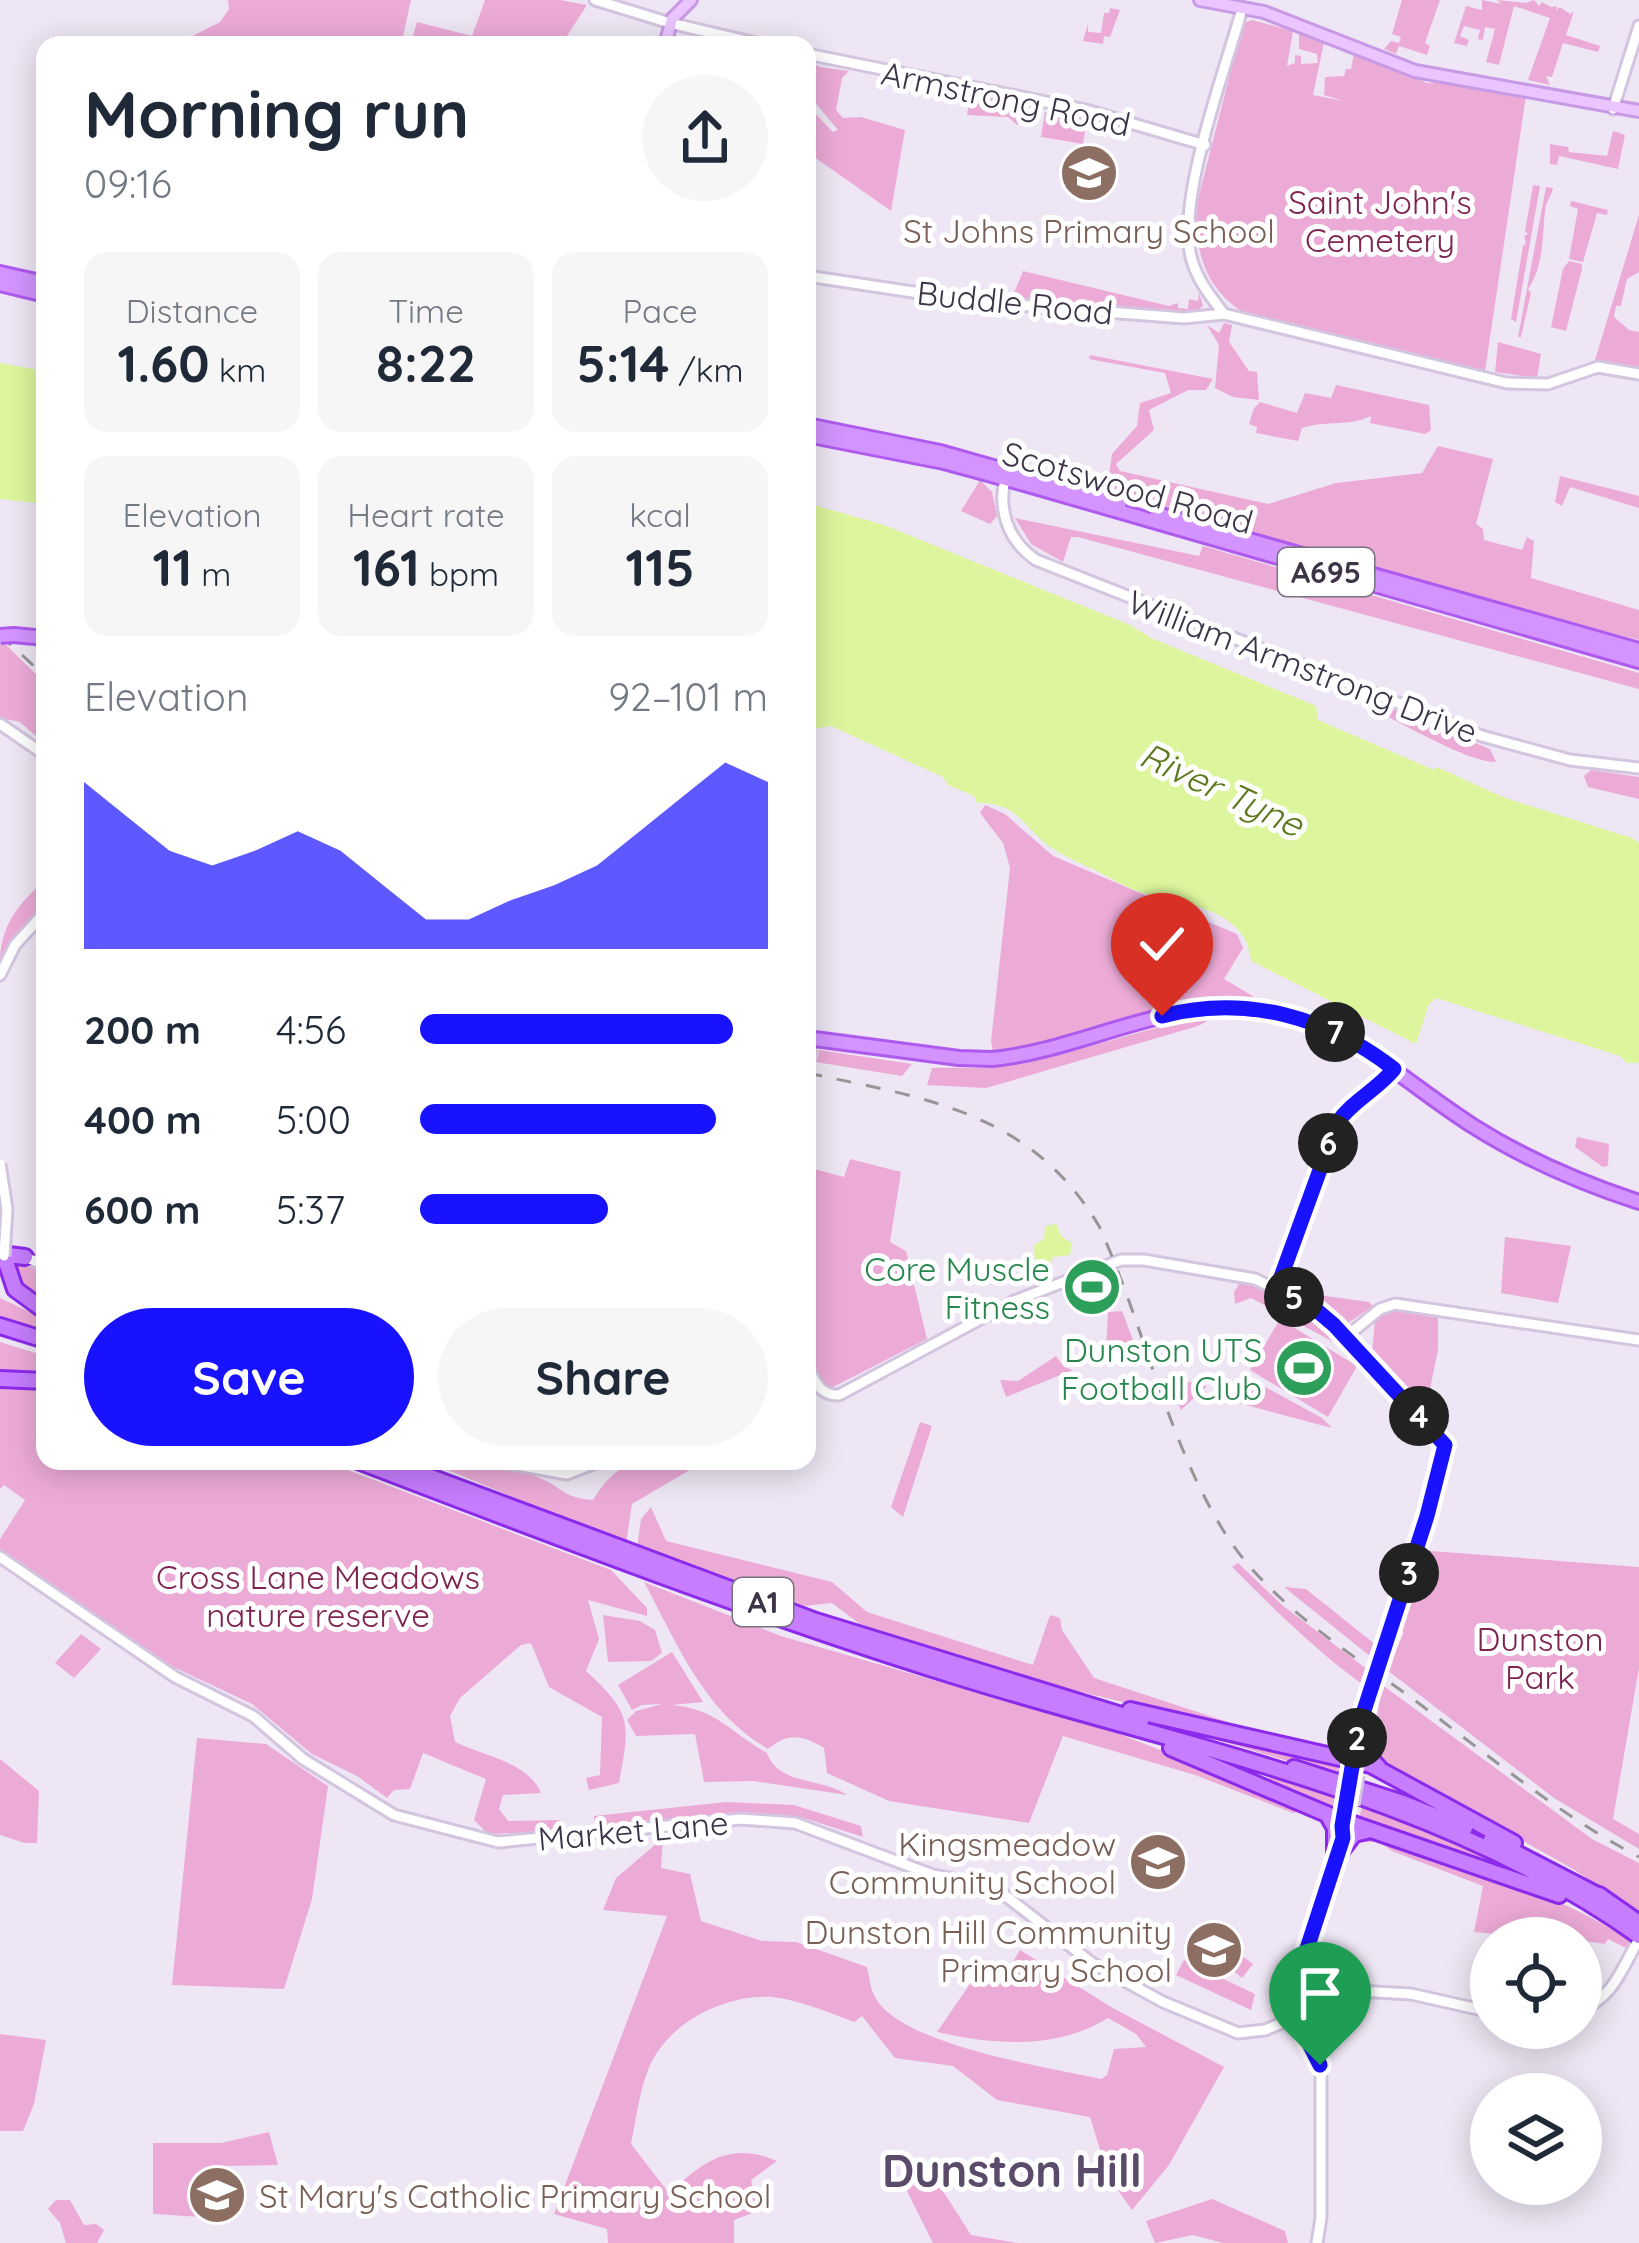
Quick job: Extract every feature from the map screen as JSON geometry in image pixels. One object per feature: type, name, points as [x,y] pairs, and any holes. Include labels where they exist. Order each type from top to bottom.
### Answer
[{"type":"highway","points":[[25,1257],[2,1260],[18,1292],[36,1305]]},
{"type":"highway","points":[[0,1292],[36,1308]]},
{"type":"highway","points":[[0,1325],[36,1337]]},
{"type":"highway","points":[[0,1335],[36,1347]]},
{"type":"highway","points":[[0,1379],[36,1381]]},
{"type":"highway","name":"A1","points":[[382,1470],[813,1632],[1403,1803],[1480,1835],[1604,1898],[1636,1936]]},
{"type":"highway","name":"A1","points":[[412,1470],[816,1621],[1434,1825],[1538,1874],[1636,1936]]},
{"type":"highway","points":[[1065,1704],[1333,1756],[1355,1768],[1382,1770]]},
{"type":"highway","points":[[1065,1704],[1346,1821],[1535,1885],[1636,1936]]},
{"type":"highway","points":[[1333,1756],[1347,1754],[1360,1740],[1382,1770],[1468,1815],[1604,1898]]},
{"type":"highway","points":[[1326,1812],[1335,1828],[1336,1861]]},
{"type":"highway","points":[[1336,1861],[1357,1832],[1382,1831]]},
{"type":"main road","points":[[667,36],[670,23],[692,0]]},
{"type":"main road","points":[[1200,0],[1273,17],[1397,63],[1639,111]]},
{"type":"main road","points":[[0,273],[36,282]]},
{"type":"main road","points":[[0,284],[36,294]]},
{"type":"main road","name":"Scotswood Road","points":[[816,427],[1011,475],[1639,650]]},
{"type":"main road","name":"Scotswood Road","points":[[816,437],[1011,475],[1639,661]]},
{"type":"main road","points":[[816,1046],[992,1059],[1177,1012],[1241,1008],[1284,1014],[1357,1043],[1490,1136],[1552,1169],[1639,1202]]},
{"type":"street","points":[[596,0],[726,36]]},
{"type":"street","points":[[1224,314],[1197,276],[1189,248],[1189,211],[1242,9]]},
{"type":"street","points":[[1613,109],[1639,26]]},
{"type":"street","name":"Armstrong Road","points":[[816,57],[1086,110],[1205,145]]},
{"type":"street","name":"Buddle Road","points":[[816,277],[979,302],[1184,319],[1224,314],[1489,380],[1540,385],[1598,367],[1639,374]]},
{"type":"street","name":"William Armstrong Drive","points":[[982,473],[1004,503],[1008,528],[1024,552],[1077,577],[1489,739],[1570,760],[1639,768]]},
{"type":"street","points":[[1004,503],[1011,475]]},
{"type":"street","points":[[0,724],[36,749]]},
{"type":"street","points":[[0,975],[19,940],[36,922]]},
{"type":"street","points":[[1277,1288],[1337,1123],[1349,1106],[1372,1092],[1394,1069]]},
{"type":"street","points":[[0,1164],[8,1209],[2,1260]]},
{"type":"street","points":[[25,1257],[36,1261]]},
{"type":"street","points":[[816,1382],[828,1395],[838,1394],[1014,1301],[1121,1260],[1144,1260],[1255,1280],[1314,1308],[1445,1445],[1427,1516],[1370,1688],[1343,1838],[1291,1996],[1292,2016],[1321,2070],[1317,2243]]},
{"type":"street","points":[[1346,1337],[1383,1306],[1395,1304],[1639,1340]]},
{"type":"street","points":[[540,1470],[561,1474],[584,1470]]},
{"type":"street","name":"Market Lane","points":[[0,1558],[175,1677],[254,1716],[303,1759],[394,1815],[498,1843],[741,1819],[795,1823],[933,1875],[1002,1893],[1092,1963],[1211,2024],[1245,2034],[1364,1991],[1411,1994],[1470,2007]]},
{"type":"street","points":[[1602,1998],[1636,1936]]},
{"type":"green space","points":[[228,0],[411,0],[403,36],[193,36],[220,22],[229,9]]},
{"type":"green space","points":[[485,0],[560,0],[587,5],[567,36],[472,36]]},
{"type":"green space","points":[[1402,0],[1440,0],[1425,43],[1430,46],[1427,55],[1399,46],[1396,54],[1384,49],[1391,41],[1399,43],[1401,37],[1392,34]]},
{"type":"green space","points":[[1482,0],[1501,4],[1497,0],[1534,0],[1539,6],[1542,2],[1570,14],[1574,11],[1566,35],[1600,46],[1598,52],[1563,43],[1552,77],[1546,76],[1550,85],[1528,80],[1550,18],[1514,6],[1499,65],[1486,62],[1495,29],[1485,27],[1483,40],[1478,39],[1480,30],[1464,26],[1460,36],[1469,40],[1467,46],[1454,43],[1466,6],[1482,10]]},
{"type":"green space","points":[[1110,8],[1120,10],[1110,37],[1104,36],[1103,44],[1083,41],[1088,24],[1088,32],[1101,33],[1104,13]]},
{"type":"green space","name":"Saint John's Cemetery","points":[[1252,20],[1293,31],[1287,66],[1295,63],[1295,55],[1301,56],[1301,64],[1318,63],[1317,54],[1299,49],[1299,33],[1324,42],[1313,95],[1344,101],[1324,95],[1325,77],[1344,76],[1351,69],[1354,53],[1427,83],[1526,96],[1485,371],[1244,313],[1211,280],[1200,254],[1196,207],[1243,23]]},
{"type":"green space","points":[[417,22],[472,36],[413,36]]},
{"type":"green space","points":[[816,65],[849,71],[842,78],[836,110],[843,118],[861,117],[905,130],[891,211],[816,158],[816,114],[833,132],[838,130],[816,104]]},
{"type":"green space","points":[[970,95],[1025,104],[1030,112],[1017,125],[1008,117],[967,115]]},
{"type":"green space","points":[[1045,112],[1087,119],[1083,144],[1041,137]]},
{"type":"green space","points":[[1613,131],[1625,135],[1618,169],[1559,156],[1557,165],[1550,164],[1550,144],[1568,147],[1569,152],[1607,156]]},
{"type":"green space","points":[[1533,185],[1540,186],[1516,322],[1511,319]]},
{"type":"green space","points":[[1546,187],[1553,188],[1546,205],[1541,256],[1518,337]]},
{"type":"green space","points":[[1571,201],[1608,210],[1607,215],[1597,213],[1583,262],[1569,259],[1578,209],[1570,206]]},
{"type":"green space","points":[[1639,215],[1639,272],[1627,279],[1614,317],[1639,332],[1639,368],[1595,360]]},
{"type":"green space","points":[[1569,261],[1582,264],[1582,269],[1566,331],[1551,327],[1563,269]]},
{"type":"green space","points":[[1023,271],[1169,306],[1178,303],[1178,308],[1188,309],[1189,299],[1198,301],[1199,293],[1203,305],[1197,312],[1186,312],[1012,298]]},
{"type":"green space","points":[[1224,323],[1232,325],[1229,342],[1249,371],[1257,372],[1259,400],[1233,397],[1215,388],[1219,345],[1207,325],[1219,333]]},
{"type":"green space","points":[[1498,342],[1541,354],[1537,378],[1495,372]]},
{"type":"green space","points":[[1090,355],[1213,379],[1206,390],[1188,390],[1149,410],[1154,430],[1116,464],[1120,471],[1268,504],[1336,483],[1422,473],[1438,446],[1493,459],[1476,524],[1483,529],[1484,540],[1522,550],[1527,537],[1534,541],[1531,578],[1639,610],[1639,640],[1454,593],[1114,492],[1108,483],[1112,454],[1137,426],[1140,403],[1171,393],[1165,373],[1089,359]]},
{"type":"green space","points":[[1336,385],[1429,405],[1431,430],[1425,434],[1370,423],[1371,416],[1302,428],[1298,441],[1256,433],[1257,427],[1249,424],[1260,402],[1297,413],[1305,393],[1331,398]]},
{"type":"green space","points":[[1560,476],[1639,496],[1639,508],[1570,487],[1562,506],[1555,502]]},
{"type":"green space","points":[[980,480],[992,492],[997,516],[990,524],[961,511]]},
{"type":"green space","points":[[1015,518],[1199,556],[1203,546],[1639,673],[1639,689],[1078,537],[1071,537],[1063,562],[1031,544]]},
{"type":"green space","points":[[0,645],[6,645],[36,674],[36,736],[20,722],[0,718]]},
{"type":"green space","points":[[1359,695],[1490,749],[1496,762],[1466,755],[1427,737],[1357,700]]},
{"type":"green space","points":[[1591,770],[1639,777],[1639,799],[1588,787],[1584,776]]},
{"type":"green space","points":[[985,805],[1005,814],[1053,856],[1237,934],[1243,948],[1224,979],[1266,1004],[1189,1004],[1030,1047],[993,1052],[1010,868],[1003,843],[980,813]]},
{"type":"green space","points":[[36,889],[36,915],[8,946],[0,963],[3,938]]},
{"type":"green space","points":[[1217,1016],[1198,1026],[986,1088],[927,1085],[932,1068],[990,1068],[1026,1062]]},
{"type":"green space","points":[[819,1050],[912,1064],[902,1076],[816,1062]]},
{"type":"green space","points":[[1577,1137],[1609,1144],[1608,1166],[1575,1147]]},
{"type":"green space","points":[[850,1159],[901,1172],[890,1242],[906,1251],[927,1339],[831,1388],[816,1387],[816,1169],[844,1177]]},
{"type":"green space","points":[[1505,1237],[1571,1246],[1558,1303],[1501,1293]]},
{"type":"green space","points":[[15,1262],[36,1270],[36,1297],[24,1287]]},
{"type":"green space","points":[[1241,1281],[1313,1313],[1383,1378],[1372,1384],[1356,1354],[1251,1298],[1235,1304],[1234,1292]]},
{"type":"green space","points":[[1304,1293],[1369,1302],[1373,1306],[1348,1323]]},
{"type":"green space","points":[[0,1298],[36,1315],[36,1331],[0,1320]]},
{"type":"green space","points":[[1390,1310],[1438,1317],[1438,1350],[1425,1413],[1372,1353],[1375,1319]]},
{"type":"green space","points":[[1122,1311],[1133,1340],[1106,1350],[1108,1312]]},
{"type":"green space","name":"Dunston UTS Football Club","points":[[1280,1319],[1357,1366],[1328,1417],[1250,1370]]},
{"type":"green space","points":[[0,1342],[36,1353],[36,1374],[0,1372]]},
{"type":"green space","points":[[1056,1356],[1073,1370],[1006,1397],[1000,1380],[1018,1381]]},
{"type":"green space","points":[[1166,1377],[1207,1386],[1181,1410]]},
{"type":"green space","points":[[1247,1377],[1322,1418],[1332,1428],[1235,1402]]},
{"type":"green space","name":"Cross Lane Meadows nature reserve","points":[[0,1389],[36,1390],[36,1470],[348,1470],[611,1570],[647,1608],[647,1616],[588,1600],[599,1639],[586,1671],[613,1698],[624,1721],[619,1783],[589,1790],[586,1778],[600,1775],[602,1717],[549,1687],[531,1643],[521,1645],[460,1698],[450,1716],[455,1742],[516,1767],[535,1782],[541,1793],[503,1795],[499,1809],[508,1821],[561,1820],[561,1831],[488,1834],[474,1820],[486,1779],[423,1753],[410,1789],[394,1790],[387,1798],[357,1776],[312,1754],[252,1704],[167,1664],[0,1549],[0,1539],[25,1500],[4,1485],[0,1489]]},
{"type":"green space","points":[[920,1422],[932,1426],[903,1517],[891,1507]]},
{"type":"green space","points":[[448,1470],[519,1472],[593,1500],[620,1470],[690,1470],[632,1504],[626,1544]]},
{"type":"green space","points":[[651,1507],[666,1541],[832,1582],[867,1612],[1033,1665],[1050,1615],[1060,1618],[1062,1630],[1094,1678],[1295,1744],[1049,1684],[861,1625],[832,1603],[804,1606],[637,1548],[641,1519]]},
{"type":"green space","name":"Dunston Park","points":[[1418,1550],[1639,1567],[1639,1668],[1613,1819],[1639,1834],[1639,1849],[1554,1798],[1387,1670],[1404,1632],[1399,1630]]},
{"type":"green space","points":[[1238,1563],[1282,1605],[1368,1670],[1362,1684],[1263,1598],[1232,1567]]},
{"type":"green space","points":[[644,1582],[781,1636],[1117,1733],[1309,1809],[1293,1813],[1195,1775],[1063,1736],[1029,1823],[889,1801],[827,1773],[824,1748],[816,1744],[789,1738],[768,1749],[746,1734],[695,1675]]},
{"type":"green space","points":[[1284,1587],[1306,1589],[1376,1645],[1371,1657]]},
{"type":"green space","points":[[603,1615],[640,1621],[655,1630],[662,1653],[651,1661],[608,1662]]},
{"type":"green space","points":[[81,1634],[101,1649],[74,1678],[55,1663]]},
{"type":"green space","points":[[672,1652],[703,1702],[672,1705],[701,1711],[722,1723],[767,1753],[781,1771],[847,1795],[753,1781],[704,1782],[695,1734],[636,1736],[627,1720],[636,1711],[662,1704],[632,1710],[618,1685]]},
{"type":"green space","points":[[1381,1684],[1592,1839],[1639,1863],[1639,1913],[1573,1869],[1388,1765],[1374,1748]]},
{"type":"green space","points":[[1161,1723],[1347,1763],[1344,1778]]},
{"type":"green space","points":[[197,1738],[266,1744],[328,1786],[312,1899],[284,1989],[172,1985]]},
{"type":"green space","points":[[0,1759],[39,1791],[37,1843],[0,1835]]},
{"type":"green space","points":[[1269,1775],[1340,1798],[1338,1811],[1270,1783]]},
{"type":"green space","points":[[726,1802],[794,1805],[861,1826],[863,1837],[807,1819],[762,1813],[595,1827],[594,1816]]},
{"type":"green space","points":[[1362,1806],[1528,1874],[1527,1879],[1359,1819]]},
{"type":"green space","points":[[1364,1833],[1535,1892],[1589,1917],[1477,1917],[1483,1886],[1380,1842],[1355,1842]]},
{"type":"green space","points":[[663,1838],[661,1868],[690,1874],[701,1921],[762,1941],[796,1942],[867,1967],[874,1995],[888,2012],[912,2028],[976,2051],[1101,2079],[1107,2075],[1114,2049],[1146,2047],[1136,2034],[1108,2018],[1068,2036],[1025,2042],[937,2032],[987,1959],[1007,1972],[1020,1950],[1111,2007],[1224,2067],[1169,2165],[1132,2210],[1108,2176],[1090,2117],[997,2100],[953,2066],[895,2058],[862,2016],[854,2022],[772,1997],[734,2001],[698,2015],[656,2054],[642,2088],[631,2144],[669,2193],[706,2164],[731,2154],[777,2161],[751,2180],[758,2211],[734,2220],[734,2243],[608,2243],[607,2229],[554,2214],[667,1916],[603,1910],[616,1878]]},
{"type":"green space","points":[[1602,1924],[1632,1941],[1626,1948],[1608,1939],[1605,1944]]},
{"type":"green space","points":[[1225,1943],[1253,1964],[1242,1978],[1215,1956]]},
{"type":"green space","points":[[1184,1960],[1255,1994],[1251,2010],[1176,1975]]},
{"type":"green space","points":[[0,2034],[46,2040],[34,2104],[23,2131],[0,2131]]},
{"type":"green space","name":"St Mary's Catholic Primary School","points":[[269,2132],[278,2165],[223,2166],[221,2197],[201,2196],[201,2217],[153,2214],[153,2143],[221,2143]]},
{"type":"green space","points":[[936,2180],[971,2235],[1017,2243],[933,2243],[907,2191],[911,2181]]},
{"type":"green space","points":[[1212,2199],[1285,2231],[1288,2243],[1223,2243],[1193,2235],[1155,2243],[1146,2221]]},
{"type":"green space","points":[[56,2200],[70,2200],[84,2225],[96,2224],[104,2230],[97,2243],[66,2243],[60,2223],[48,2209]]},
{"type":"water","points":[[0,363],[36,369],[36,503],[0,499]]},
{"type":"water","name":"River Tyne","points":[[816,506],[884,525],[1130,625],[1316,706],[1318,720],[1434,770],[1437,767],[1505,798],[1632,838],[1639,843],[1639,1063],[1627,1063],[1620,1056],[1436,998],[1429,1004],[1416,1044],[1251,961],[1247,943],[1226,919],[1124,885],[1052,848],[1011,811],[977,803],[974,796],[948,785],[943,777],[831,726],[816,728]]},
{"type":"water","points":[[1056,1224],[1062,1237],[1072,1243],[1070,1255],[1053,1257],[1045,1274],[1035,1263],[1034,1245],[1044,1239],[1045,1226]]},
{"type":"railway","points":[[0,635],[36,668]]},
{"type":"railway","points":[[816,1075],[893,1091],[972,1116],[1041,1158],[1072,1188],[1099,1226],[1186,1457],[1242,1557],[1288,1605],[1341,1647],[1554,1805],[1639,1857]]},
{"type":"place","name":"St Johns Primary School","points":[[1089,173]]},
{"type":"place","name":"Core Muscle Fitness","points":[[1092,1287]]},
{"type":"place","name":"Dunston UTS Football Club","points":[[1304,1368]]},
{"type":"place","name":"Kingsmeadow Community School","points":[[1158,1862]]},
{"type":"place","name":"Dunston Hill Community Primary School","points":[[1214,1950]]},
{"type":"place","name":"St Mary's Catholic Primary School","points":[[217,2195]]},
{"type":"district","name":"Dunston Hill","points":[[1012,2170]]},
{"type":"route","points":[[1162,1016],[1230,1007],[1284,1014],[1344,1036],[1394,1069],[1382,1084],[1349,1106],[1332,1132],[1277,1288],[1334,1325],[1445,1445],[1359,1726],[1343,1838],[1289,2004],[1320,2065]]}]
